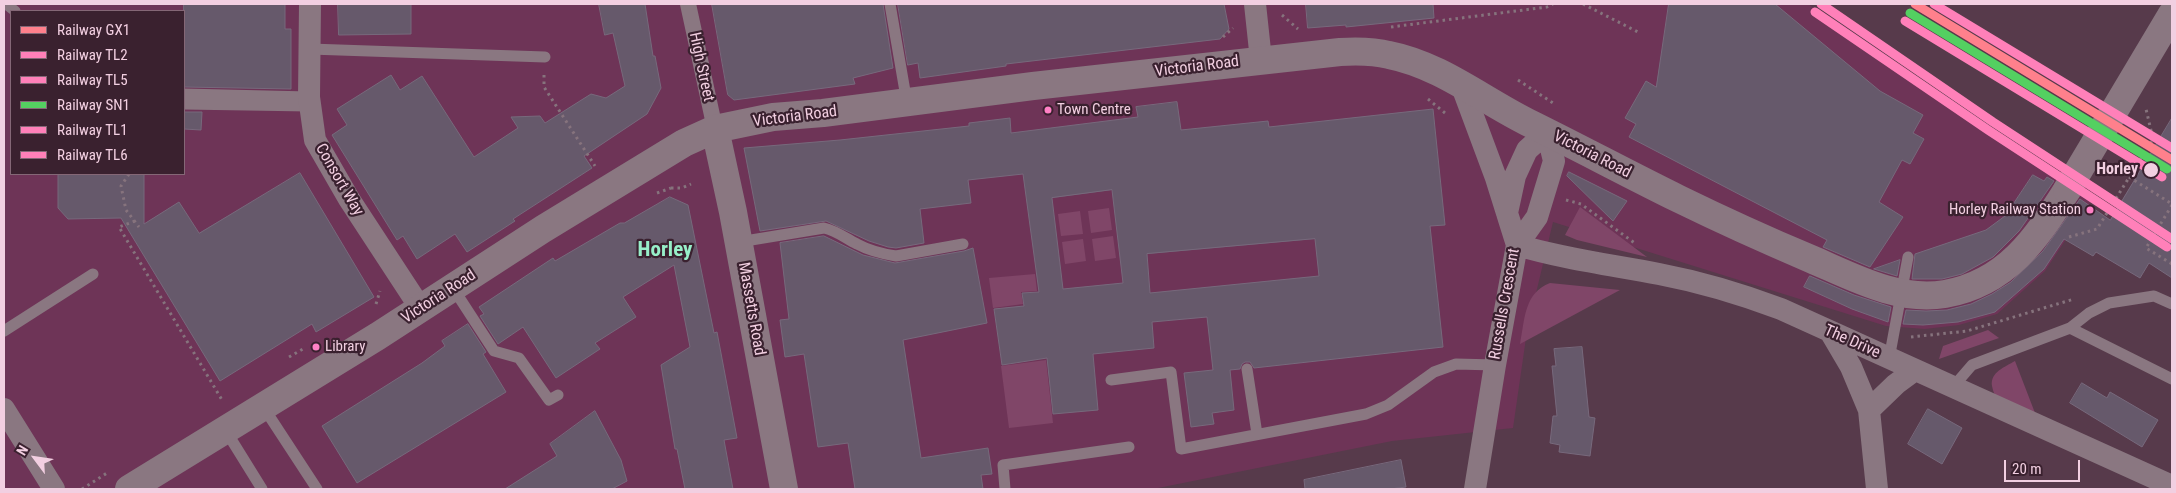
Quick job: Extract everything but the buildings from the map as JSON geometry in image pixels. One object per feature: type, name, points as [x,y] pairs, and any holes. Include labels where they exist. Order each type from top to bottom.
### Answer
[{"type":"street","name":"Consort Way","points":[[310,4],[309,101],[315,140],[349,200],[421,309]]},
{"type":"street","name":"High Street","points":[[688,4],[715,129]]},
{"type":"street","points":[[1255,4],[1261,60]]},
{"type":"street","name":"Victoria Road","points":[[129,489],[264,408],[543,229],[684,143],[715,129],[773,117],[907,103],[1261,60],[1366,51],[1391,55],[1434,70],[1547,132],[1740,228],[1866,283],[1919,296],[1946,294],[1974,286],[2002,271],[2029,246],[2067,190],[2172,14]]},
{"type":"street","name":"Russells Crescent","points":[[1461,84],[1496,178],[1517,245],[1494,365],[1475,489]]},
{"type":"street","name":"Massetts Road","points":[[715,129],[739,242],[784,489]]},
{"type":"street","points":[[1506,214],[1515,176],[1527,150],[1547,132],[1554,161],[1537,217],[1517,245]]},
{"type":"street","name":"The Drive","points":[[1517,245],[1546,253],[1661,274],[1716,287],[1780,309],[2172,486]]},
{"type":"street","points":[[1831,333],[1855,375],[1869,410],[1877,489]]},
{"type":"street","points":[[1869,410],[1896,384],[1915,370]]},
{"type":"street","points":[[4,409],[54,489]]},
{"type":"lane","points":[[890,4],[907,103]]},
{"type":"lane","points":[[310,49],[545,57]]},
{"type":"lane","points":[[185,94],[309,101]]},
{"type":"lane","points":[[185,104],[309,101]]},
{"type":"lane","points":[[739,242],[824,228],[835,230],[858,244],[891,255],[963,244]]},
{"type":"lane","points":[[1889,359],[1908,257]]},
{"type":"lane","points":[[4,331],[93,274]]},
{"type":"lane","points":[[453,288],[494,351],[519,358],[549,400],[558,395]]},
{"type":"lane","points":[[1953,387],[1972,365],[2070,328],[2090,313],[2108,303],[2154,296],[2172,304]]},
{"type":"lane","points":[[2070,328],[2172,379]]},
{"type":"lane","points":[[1111,380],[1171,372],[1181,449],[1366,414],[1388,405],[1434,372],[1456,364],[1494,365]]},
{"type":"lane","points":[[1247,368],[1257,434]]},
{"type":"lane","points":[[264,408],[317,489]]},
{"type":"lane","points":[[226,431],[262,489]]},
{"type":"lane","points":[[1005,489],[1003,465],[1129,447]]},
{"type":"path","points":[[1387,27],[1547,7],[1553,4]]},
{"type":"path","points":[[1583,4],[1638,32]]},
{"type":"path","points":[[1278,12],[1298,29],[1304,30]]},
{"type":"path","points":[[545,57],[544,87],[598,170]]},
{"type":"path","points":[[1518,80],[1540,94]]},
{"type":"path","points":[[1422,94],[1448,116]]},
{"type":"path","points":[[128,175],[121,186],[126,210],[138,227]]},
{"type":"path","points":[[2130,177],[2172,204],[2146,248],[2172,264]]},
{"type":"path","points":[[668,183],[671,188],[682,188],[691,184]]},
{"type":"path","points":[[135,221],[120,227],[222,400]]},
{"type":"shaded area","points":[[4,4],[1808,4],[2092,200],[2045,271],[1997,314],[1959,325],[1925,329],[1886,326],[1553,222],[1527,331],[1513,428],[1392,441],[1153,489],[4,489]]},
{"type":"shaded area","points":[[1580,207],[1647,257],[1577,240],[1565,235]]},
{"type":"shaded area","points":[[1109,208],[1112,230],[1091,233],[1088,211]]},
{"type":"shaded area","points":[[1080,211],[1083,234],[1061,236],[1058,214]]},
{"type":"shaded area","points":[[1113,236],[1116,258],[1095,261],[1092,239]]},
{"type":"shaded area","points":[[1083,239],[1086,261],[1065,264],[1062,242]]},
{"type":"shaded area","points":[[1035,274],[1037,291],[1021,292],[1023,304],[993,308],[989,278]]},
{"type":"shaded area","points":[[1550,283],[1620,290],[1520,344],[1530,300],[1541,287]]},
{"type":"shaded area","points":[[1988,330],[1999,338],[1939,359],[1943,346]]},
{"type":"shaded area","points":[[1046,360],[1053,423],[1009,428],[1001,366]]},
{"type":"shaded area","points":[[2015,361],[2035,413],[2005,402],[1995,395],[1992,386],[1993,377]]},
{"type":"rail line","name":"TL2","points":[[1821,4],[1993,122],[2172,239]]},
{"type":"rail line","name":"GX1","points":[[1915,4],[2172,160]]},
{"type":"rail line","name":"TL1","points":[[1934,4],[2172,148]]},
{"type":"rail line","name":"TL5","points":[[1815,12],[1988,130],[2167,247]]},
{"type":"rail line","name":"SN1","points":[[1910,13],[2167,169]]},
{"type":"rail line","name":"TL6","points":[[1905,21],[2162,177]]},
{"type":"place","name":"Town Centre","points":[[1048,110]]},
{"type":"place","name":"Horley","points":[[2151,170]]},
{"type":"place","name":"Horley Railway Station","points":[[2090,210]]},
{"type":"place","name":"Library","points":[[316,347]]},
{"type":"district","name":"Horley","points":[[665,251]]}]
